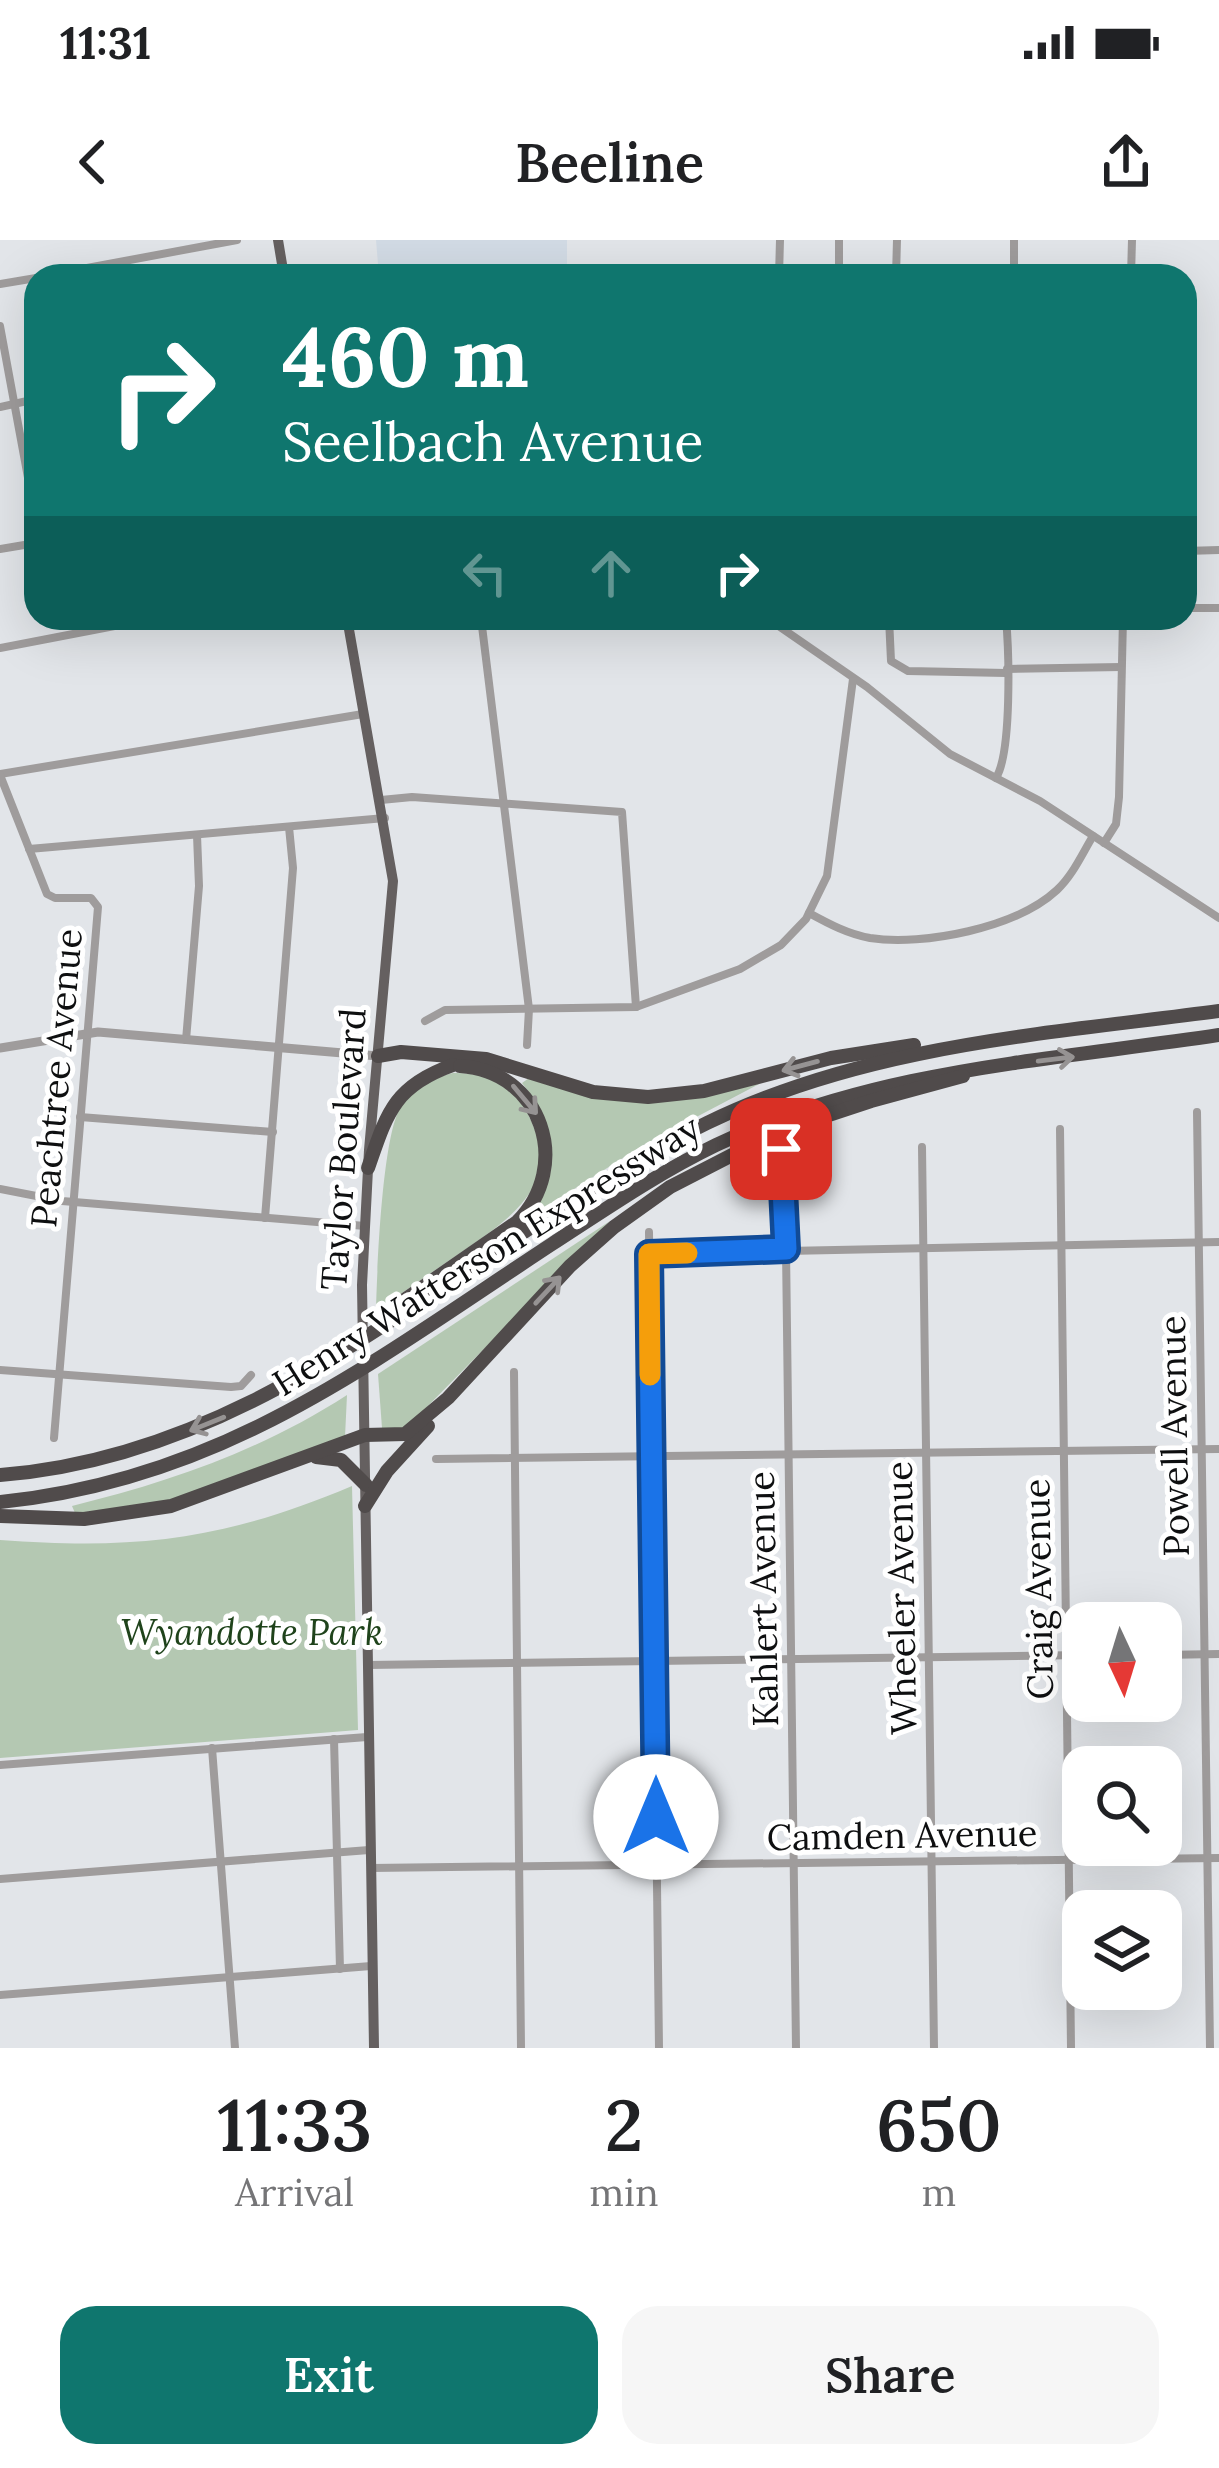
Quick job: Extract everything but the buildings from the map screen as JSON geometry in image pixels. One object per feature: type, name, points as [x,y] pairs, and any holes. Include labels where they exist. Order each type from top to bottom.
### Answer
[{"type":"highway","name":"Henry Watterson Expressway","points":[[0,1475],[87,1463],[176,1437],[269,1395],[634,1163],[710,1122],[809,1081],[957,1046],[1219,1011]]},
{"type":"highway","name":"Henry Watterson Expressway","points":[[0,1502],[85,1490],[169,1467],[254,1431],[346,1379],[637,1189],[715,1146],[834,1098],[912,1078],[1219,1035]]},
{"type":"highway","points":[[378,1056],[400,1052],[486,1059],[593,1092],[648,1097],[704,1091],[857,1053],[957,1046]]},
{"type":"highway","points":[[378,1056],[483,1069],[523,1094],[545,1137],[544,1178],[531,1206],[517,1222],[384,1314],[381,1326]]},
{"type":"highway","points":[[368,1168],[384,1121],[402,1094],[426,1075],[453,1065]]},
{"type":"highway","points":[[0,1516],[84,1519],[146,1512],[214,1494],[365,1436],[405,1434],[448,1398],[570,1266],[637,1209],[687,1176],[794,1126],[871,1100],[948,1083],[982,1068]]},
{"type":"highway","points":[[365,1506],[448,1398]]},
{"type":"highway","points":[[310,1457],[341,1460],[366,1485]]},
{"type":"main road","name":"Taylor Boulevard","points":[[349,630],[394,881],[364,1226],[374,2048]]},
{"type":"street","points":[[109,264],[236,240]]},
{"type":"street","points":[[0,326],[24,453]]},
{"type":"street","points":[[0,407],[24,401]]},
{"type":"street","points":[[0,648],[94,630]]},
{"type":"street","points":[[482,630],[529,1009],[527,1045]]},
{"type":"street","points":[[784,630],[950,754],[1094,836],[1219,918]]},
{"type":"street","points":[[890,630],[891,661],[908,671],[1121,667]]},
{"type":"street","points":[[996,778],[1004,759],[1006,630]]},
{"type":"street","points":[[1104,843],[1116,824],[1118,809],[1123,630]]},
{"type":"street","points":[[425,1021],[445,1010],[636,1007],[755,961],[781,945],[809,913],[831,859],[853,679]]},
{"type":"street","points":[[0,775],[363,714]]},
{"type":"street","name":"Peachtree Avenue","points":[[0,775],[50,897],[88,897],[97,903],[54,1438]]},
{"type":"street","points":[[381,800],[412,797],[622,812],[636,1007]]},
{"type":"street","points":[[29,849],[385,818]]},
{"type":"street","points":[[265,1218],[293,868],[289,827]]},
{"type":"street","points":[[186,1040],[199,886],[197,835]]},
{"type":"street","points":[[809,913],[851,934],[871,938],[991,927],[1054,893],[1094,836]]},
{"type":"street","points":[[0,1048],[87,1034],[378,1056]]},
{"type":"street","name":"Powell Avenue","points":[[1198,1112],[1200,1449],[1214,1858],[1210,2048]]},
{"type":"street","points":[[80,1117],[273,1132]]},
{"type":"street","name":"Craig Avenue","points":[[1060,1129],[1065,1602]]},
{"type":"street","name":"Wheeler Avenue","points":[[922,1147],[934,2048]]},
{"type":"street","name":"Kahlert Avenue","points":[[781,1149],[796,2048]]},
{"type":"street","points":[[0,1190],[73,1202],[364,1226]]},
{"type":"street","points":[[650,1232],[659,2048]]},
{"type":"street","points":[[649,1254],[1219,1242]]},
{"type":"street","points":[[0,1370],[231,1387],[241,1386],[251,1375]]},
{"type":"street","points":[[514,1372],[521,2048]]},
{"type":"street","points":[[436,1459],[1219,1449]]},
{"type":"street","points":[[1182,1654],[1219,1654]]},
{"type":"street","points":[[368,1665],[1062,1655]]},
{"type":"street","points":[[0,1765],[368,1736]]},
{"type":"street","points":[[334,1739],[340,1969]]},
{"type":"street","points":[[212,1748],[236,2048]]},
{"type":"street","points":[[0,1879],[369,1850]]},
{"type":"street","name":"Camden Avenue","points":[[1182,1858],[1214,1858]]},
{"type":"street","name":"Camden Avenue","points":[[370,1868],[1062,1859]]},
{"type":"street","name":"Craig Avenue","points":[[1069,1866],[1071,2048]]},
{"type":"street","points":[[0,1995],[371,1966]]},
{"type":"shaded area","points":[[376,240],[567,240],[567,264],[378,264]]},
{"type":"green space","points":[[453,1073],[493,1080],[518,1098],[536,1133],[538,1175],[517,1209],[500,1224],[376,1311],[382,1206],[394,1124],[400,1108],[416,1090]]},
{"type":"green space","points":[[529,1078],[700,1098],[761,1083],[645,1144],[533,1215],[548,1180],[551,1147],[542,1115],[522,1083]]},
{"type":"green space","points":[[610,1221],[417,1417],[401,1429],[382,1428],[378,1374]]},
{"type":"green space","points":[[347,1395],[345,1437],[180,1498],[75,1513],[72,1506],[214,1462],[282,1432]]},
{"type":"green space","name":"Wyandotte Park","points":[[352,1486],[358,1730],[0,1758],[0,1540],[95,1543],[180,1537],[262,1519]]},
{"type":"slow traffic","points":[[650,1375],[649,1254],[687,1253]]},
{"type":"route","points":[[656,1817],[649,1254],[786,1249],[781,1149]]}]
